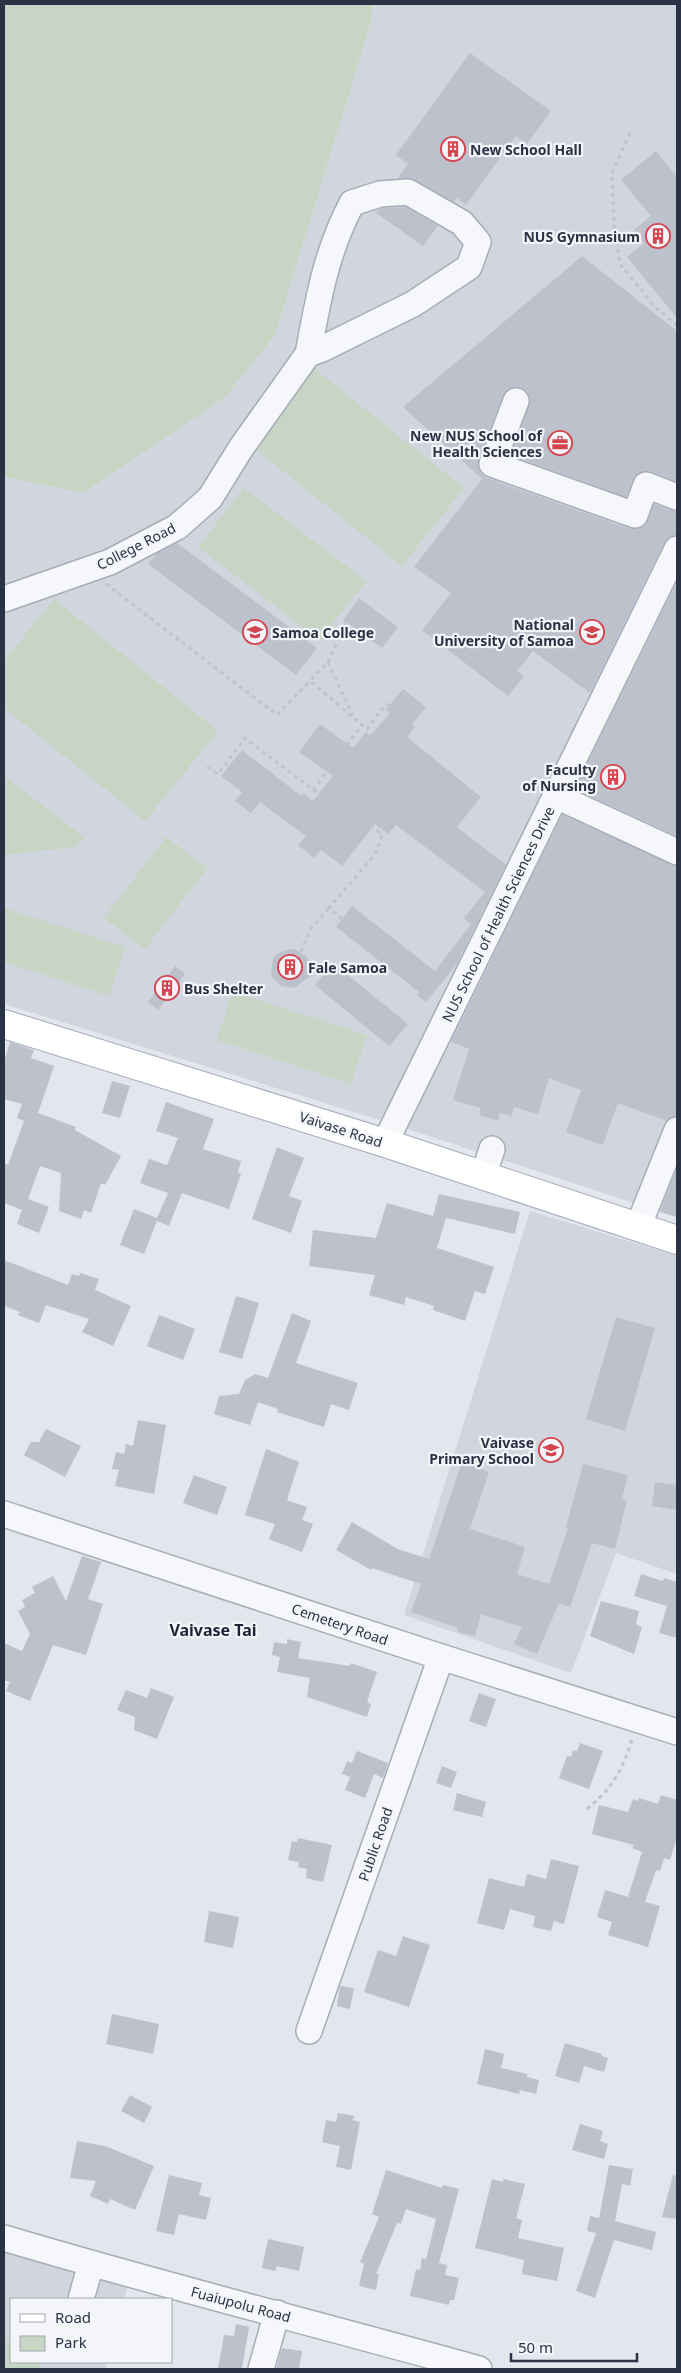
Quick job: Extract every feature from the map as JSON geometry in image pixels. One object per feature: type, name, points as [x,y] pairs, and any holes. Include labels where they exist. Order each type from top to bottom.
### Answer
[{"type":"main road","name":"Vaivase Road","points":[[4,1024],[385,1143],[677,1240]]},
{"type":"street","points":[[408,192],[462,223],[478,242],[469,266],[413,304],[322,349],[308,354],[323,274],[337,232],[352,203],[380,194],[408,192]]},
{"type":"street","name":"College Road","points":[[4,599],[110,562],[178,526],[210,498],[241,448],[308,354]]},
{"type":"street","points":[[516,401],[492,464],[635,515],[646,485],[677,497]]},
{"type":"street","name":"NUS School of Health Sciences Drive","points":[[385,1143],[677,550]]},
{"type":"street","points":[[556,796],[677,852]]},
{"type":"street","points":[[638,1227],[677,1130]]},
{"type":"street","points":[[483,1176],[492,1149]]},
{"type":"street","name":"Cemetery Road","points":[[4,1514],[441,1658],[677,1732]]},
{"type":"street","name":"Public Road","points":[[309,2032],[441,1658]]},
{"type":"street","name":"Fuaiupolu Road","points":[[4,2238],[91,2264],[479,2369]]},
{"type":"street","points":[[81,2298],[91,2264]]},
{"type":"street","points":[[261,2369],[277,2313]]},
{"type":"path","points":[[630,133],[612,173],[614,227],[620,264],[655,307],[677,325]]},
{"type":"path","points":[[88,570],[277,715],[328,662],[346,622]]},
{"type":"path","points":[[328,662],[354,718]]},
{"type":"path","points":[[310,681],[366,729],[386,704],[390,706]]},
{"type":"path","points":[[313,790],[362,725]]},
{"type":"path","points":[[207,767],[218,774],[245,738],[313,790],[320,794],[322,791],[382,834],[376,853],[310,930],[301,952]]},
{"type":"path","points":[[329,908],[342,919]]},
{"type":"path","points":[[587,1809],[603,1796],[618,1776],[638,1720]]},
{"type":"shaded area","name":"Samoa College","points":[[374,4],[677,4],[677,1217],[383,1121],[4,1004],[4,477],[83,493],[275,335],[369,29]]},
{"type":"shaded area","name":"Vaivase Primary School","points":[[530,1211],[677,1256],[677,1574],[616,1553],[571,1673],[404,1615]]},
{"type":"shaded area","points":[[4,2251],[129,2283],[124,2298],[10,2298],[10,2363],[107,2363],[105,2369],[4,2369]]},
{"type":"green space","points":[[4,4],[374,4],[369,29],[275,335],[225,397],[83,493],[4,477]]},
{"type":"green space","points":[[311,366],[464,488],[402,566],[249,444]]},
{"type":"green space","points":[[244,488],[366,581],[320,640],[198,547]]},
{"type":"green space","points":[[54,599],[218,731],[145,821],[4,708],[4,661]]},
{"type":"green space","points":[[4,776],[84,837],[77,847],[4,855]]},
{"type":"green space","points":[[166,837],[207,868],[145,949],[104,918]]},
{"type":"green space","points":[[4,908],[125,947],[109,996],[4,962]]},
{"type":"green space","points":[[233,992],[367,1035],[351,1084],[217,1040]]},
{"type":"green space","points":[[4,2337],[10,2340],[10,2363],[41,2363],[39,2369],[4,2369]]},
{"type":"building","name":"New School Hall","points":[[470,53],[551,111],[527,144],[516,136],[466,205],[457,198],[454,202],[415,180],[398,178],[408,164],[396,155]]},
{"type":"building","name":"NUS Gymnasium","points":[[656,151],[677,177],[677,318],[627,257],[644,243],[634,230],[651,216],[621,180]]},
{"type":"building","points":[[405,207],[438,226],[423,246],[375,212],[383,208]]},
{"type":"building","name":"New NUS School of Health Sciences","points":[[582,256],[677,331],[677,482],[651,472],[643,471],[633,480],[626,497],[511,455],[530,399],[527,392],[514,387],[507,390],[503,396],[479,459],[478,467],[481,474],[487,478],[630,529],[638,529],[645,526],[654,504],[677,511],[677,535],[669,537],[664,543],[590,693],[533,651],[517,671],[524,676],[508,696],[422,630],[451,593],[414,567],[482,479],[403,407]]},
{"type":"building","points":[[177,543],[317,648],[296,675],[148,564],[156,554]]},
{"type":"building","points":[[677,581],[677,836],[575,789]]},
{"type":"building","points":[[359,598],[398,627],[382,648],[343,620]]},
{"type":"building","points":[[403,689],[426,707],[412,724],[415,726],[407,737],[481,797],[457,827],[506,865],[456,965],[426,1002],[417,995],[419,992],[336,927],[352,906],[435,971],[471,924],[464,918],[485,892],[396,825],[388,834],[375,824],[342,866],[321,850],[314,858],[298,845],[306,836],[260,802],[251,813],[235,801],[242,792],[221,776],[242,750],[301,796],[303,793],[313,801],[333,776],[299,752],[320,724],[353,748],[366,732],[370,736],[390,713],[386,710]]},
{"type":"building","points":[[562,815],[677,866],[677,1116],[667,1121],[618,1103],[603,1145],[566,1132],[581,1090],[549,1078],[538,1114],[514,1107],[511,1116],[500,1113],[498,1121],[479,1115],[481,1108],[453,1100],[469,1049],[451,1042]]},
{"type":"building","name":"Fale Samoa","points":[[288,949],[294,949],[306,956],[315,973],[294,988],[281,986],[272,977],[271,971],[273,959],[277,954]]},
{"type":"building","points":[[333,963],[408,1024],[389,1046],[315,985]]},
{"type":"building","name":"Bus Shelter","points":[[175,966],[185,974],[158,1010],[148,1002]]},
{"type":"building","points":[[10,1042],[34,1050],[31,1058],[54,1066],[38,1113],[76,1127],[75,1130],[121,1156],[105,1185],[101,1183],[91,1213],[84,1210],[81,1219],[59,1211],[61,1173],[40,1166],[28,1199],[49,1207],[39,1233],[17,1224],[22,1210],[4,1203],[4,1163],[8,1165],[24,1121],[17,1118],[22,1104],[4,1099],[4,1062]]},
{"type":"building","points":[[112,1081],[130,1086],[120,1118],[102,1113]]},
{"type":"building","points":[[166,1102],[214,1119],[203,1149],[241,1161],[238,1172],[241,1174],[229,1209],[182,1193],[169,1226],[157,1221],[144,1254],[120,1245],[134,1209],[157,1218],[168,1193],[140,1183],[149,1159],[167,1165],[178,1138],[156,1131]]},
{"type":"building","points":[[277,1147],[304,1158],[289,1196],[302,1201],[291,1233],[252,1219]]},
{"type":"building","points":[[677,1168],[677,1217],[660,1212]]},
{"type":"building","points":[[439,1194],[520,1212],[515,1234],[446,1218],[437,1248],[494,1267],[485,1294],[475,1291],[465,1321],[433,1310],[434,1306],[406,1297],[404,1305],[369,1295],[375,1275],[309,1266],[313,1230],[376,1238],[387,1203],[433,1216]]},
{"type":"building","points":[[4,1260],[68,1285],[72,1274],[79,1276],[80,1273],[99,1279],[95,1290],[131,1306],[113,1346],[82,1332],[89,1319],[46,1305],[39,1323],[18,1315],[20,1312],[4,1306]]},
{"type":"building","points":[[236,1296],[259,1303],[242,1359],[219,1352]]},
{"type":"building","points":[[292,1313],[311,1321],[296,1363],[358,1383],[349,1410],[331,1404],[324,1427],[277,1412],[278,1409],[258,1402],[250,1425],[214,1414],[219,1396],[239,1394],[245,1380],[255,1374],[268,1378]]},
{"type":"building","points":[[159,1315],[195,1329],[183,1360],[147,1346]]},
{"type":"building","points":[[616,1317],[655,1328],[625,1431],[586,1419]]},
{"type":"building","points":[[138,1420],[166,1425],[154,1494],[115,1486],[119,1470],[112,1469],[116,1452],[124,1454],[126,1444],[133,1446]]},
{"type":"building","points":[[46,1429],[81,1446],[65,1477],[24,1455],[31,1442],[39,1442]]},
{"type":"building","points":[[266,1449],[299,1462],[287,1500],[307,1507],[302,1520],[313,1524],[302,1552],[269,1539],[275,1524],[245,1515]]},
{"type":"building","points":[[462,1462],[489,1472],[470,1529],[525,1547],[517,1574],[549,1584],[568,1528],[566,1527],[583,1464],[628,1475],[622,1499],[627,1500],[615,1549],[592,1543],[570,1607],[559,1603],[537,1654],[514,1644],[522,1627],[481,1614],[475,1636],[457,1632],[458,1628],[411,1612],[421,1584],[372,1568],[371,1570],[336,1550],[352,1522],[398,1549],[429,1559]]},
{"type":"building","points":[[194,1475],[227,1487],[217,1515],[183,1503]]},
{"type":"building","points":[[655,1482],[677,1485],[677,1510],[652,1506]]},
{"type":"building","points":[[82,1556],[101,1562],[88,1599],[103,1604],[86,1655],[53,1645],[30,1701],[6,1691],[10,1682],[4,1680],[4,1643],[22,1651],[30,1634],[18,1611],[25,1607],[22,1600],[35,1593],[32,1587],[53,1576],[66,1601]]},
{"type":"building","points":[[641,1574],[663,1581],[664,1578],[677,1582],[677,1638],[659,1633],[667,1606],[634,1596]]},
{"type":"building","points":[[601,1601],[639,1611],[636,1624],[642,1627],[634,1654],[590,1636]]},
{"type":"building","points":[[287,1639],[301,1642],[298,1658],[350,1666],[351,1663],[377,1672],[367,1702],[371,1704],[367,1717],[307,1697],[310,1678],[277,1672],[280,1657],[272,1655],[274,1642],[287,1644]]},
{"type":"building","points":[[151,1688],[174,1697],[157,1739],[134,1730],[135,1717],[117,1710],[126,1690],[147,1698]]},
{"type":"building","points":[[479,1693],[496,1699],[486,1727],[469,1721]]},
{"type":"building","points":[[580,1743],[603,1751],[589,1789],[559,1778],[567,1756],[571,1757],[573,1750],[577,1751]]},
{"type":"building","points":[[357,1751],[388,1763],[383,1778],[374,1774],[365,1798],[345,1790],[350,1777],[342,1774],[347,1761],[352,1763]]},
{"type":"building","points":[[442,1766],[457,1772],[451,1788],[436,1783]]},
{"type":"building","points":[[457,1793],[486,1802],[482,1817],[453,1810]]},
{"type":"building","points":[[661,1795],[677,1800],[677,1837],[670,1860],[664,1858],[660,1871],[656,1870],[645,1902],[660,1906],[648,1947],[608,1935],[612,1922],[597,1917],[605,1890],[628,1897],[642,1852],[632,1848],[634,1845],[592,1834],[599,1805],[628,1812],[633,1799],[638,1801],[639,1798],[658,1804]]},
{"type":"building","points":[[298,1838],[332,1845],[323,1882],[306,1878],[307,1869],[298,1867],[299,1862],[288,1860],[292,1841],[297,1842]]},
{"type":"building","points":[[551,1859],[579,1866],[564,1924],[554,1921],[551,1931],[533,1927],[535,1916],[510,1909],[504,1930],[477,1923],[489,1878],[524,1887],[527,1874],[546,1879]]},
{"type":"building","points":[[209,1911],[239,1917],[233,1948],[204,1942]]},
{"type":"building","points":[[403,1936],[430,1945],[409,2007],[364,1992],[378,1950],[396,1956]]},
{"type":"building","points":[[340,1986],[354,1988],[350,2009],[337,2006]]},
{"type":"building","points":[[112,2014],[159,2024],[153,2054],[106,2044]]},
{"type":"building","points":[[565,2043],[602,2054],[601,2056],[608,2058],[604,2072],[584,2066],[579,2083],[555,2076]]},
{"type":"building","points":[[485,2049],[504,2054],[501,2068],[527,2074],[527,2077],[539,2080],[536,2094],[520,2090],[519,2094],[477,2084]]},
{"type":"building","points":[[130,2095],[152,2107],[144,2123],[121,2111]]},
{"type":"building","points":[[338,2113],[355,2116],[352,2120],[360,2122],[351,2170],[336,2167],[340,2146],[322,2142],[326,2120],[336,2122]]},
{"type":"building","points":[[580,2124],[603,2131],[600,2141],[608,2144],[604,2159],[572,2150]]},
{"type":"building","points":[[77,2141],[105,2146],[154,2166],[135,2210],[110,2199],[108,2204],[90,2196],[96,2181],[70,2178]]},
{"type":"building","points":[[609,2165],[633,2169],[630,2186],[622,2184],[615,2221],[656,2232],[652,2250],[614,2240],[595,2298],[576,2291],[596,2233],[587,2231],[590,2216],[599,2218]]},
{"type":"building","points":[[386,2170],[442,2188],[443,2185],[459,2189],[439,2263],[447,2265],[445,2275],[459,2278],[454,2300],[450,2300],[449,2305],[410,2296],[416,2269],[420,2270],[422,2258],[426,2259],[436,2219],[406,2209],[401,2224],[397,2223],[376,2274],[379,2274],[376,2290],[359,2286],[364,2264],[360,2262],[379,2217],[372,2214]]},
{"type":"building","points":[[169,2175],[202,2183],[199,2195],[211,2198],[206,2220],[179,2214],[174,2235],[156,2231]]},
{"type":"building","points":[[673,2175],[677,2176],[677,2219],[662,2217]]},
{"type":"building","points":[[492,2179],[503,2182],[503,2179],[525,2184],[516,2218],[522,2220],[518,2238],[564,2248],[557,2281],[522,2274],[524,2260],[475,2248]]},
{"type":"building","points":[[268,2239],[304,2247],[299,2271],[277,2266],[275,2271],[262,2268]]},
{"type":"building","points":[[236,2324],[249,2327],[242,2369],[218,2369],[224,2335],[234,2336]]},
{"type":"building","points":[[282,2348],[302,2351],[299,2369],[276,2369]]},
{"type":"place","name":"New School Hall","points":[[453,149]]},
{"type":"place","name":"NUS Gymnasium","points":[[658,236]]},
{"type":"place","name":"New NUS School of Health Sciences","points":[[560,443]]},
{"type":"place","name":"Samoa College","points":[[255,632]]},
{"type":"place","name":"National University of Samoa","points":[[592,632]]},
{"type":"place","name":"Faculty of Nursing","points":[[613,777]]},
{"type":"place","name":"Fale Samoa","points":[[290,967]]},
{"type":"place","name":"Bus Shelter","points":[[167,988]]},
{"type":"place","name":"Vaivase Primary School","points":[[551,1450]]},
{"type":"district","name":"Vaivase Tai","points":[[213,1630]]}]
